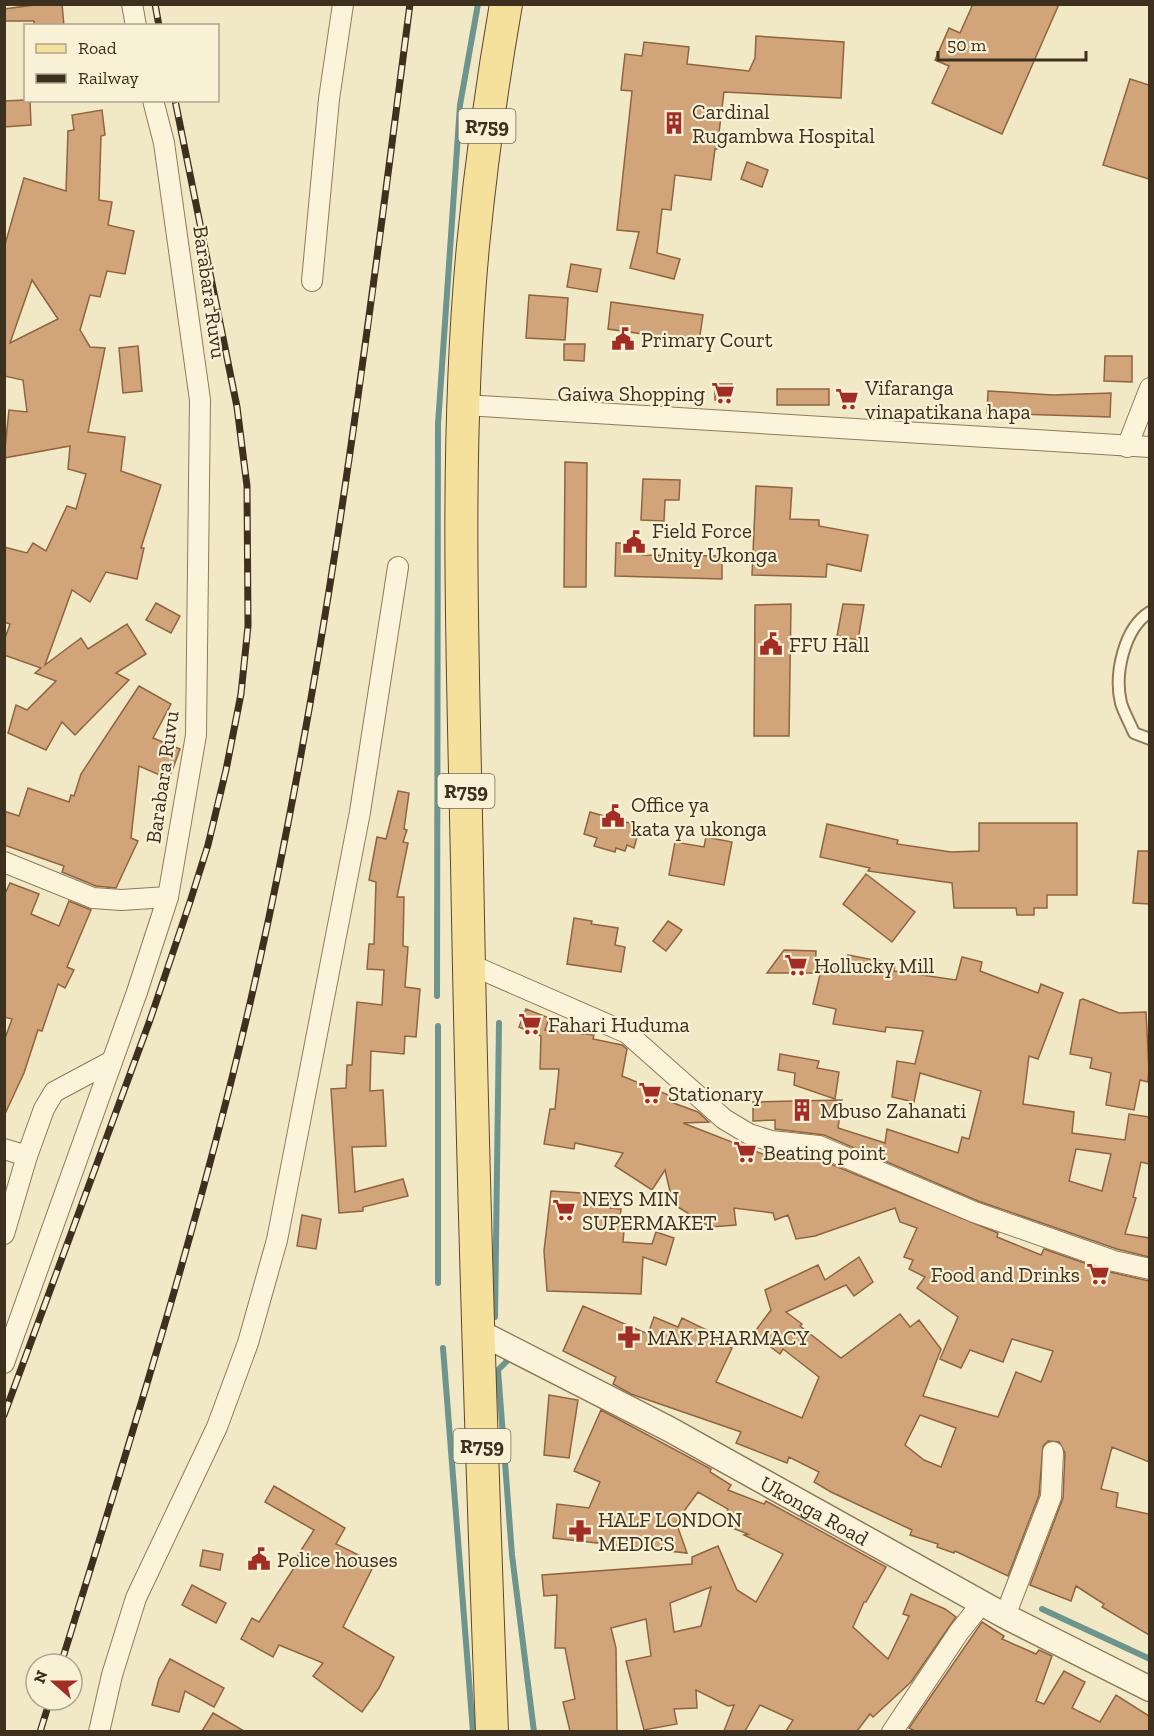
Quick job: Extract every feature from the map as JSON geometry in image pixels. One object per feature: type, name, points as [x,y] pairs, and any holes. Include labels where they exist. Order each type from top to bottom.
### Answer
[{"type":"main road","name":"R759","points":[[492,1731],[469,964],[462,612],[465,405],[473,249],[491,90],[506,4]]},
{"type":"street","points":[[132,4],[136,24]]},
{"type":"street","points":[[312,280],[329,99],[343,4]]},
{"type":"street","name":"Barabara Ruvu","points":[[6,1351],[112,1060],[168,897],[196,735],[200,400],[166,154],[153,102]]},
{"type":"street","points":[[1127,447],[1149,388]]},
{"type":"street","points":[[465,405],[1149,447]]},
{"type":"street","points":[[99,1731],[112,1675],[136,1598],[217,1426],[248,1343],[277,1240],[360,812],[398,567]]},
{"type":"street","points":[[4,862],[93,898],[121,900],[168,897]]},
{"type":"street","points":[[469,964],[627,1033],[724,1119],[749,1134],[771,1141],[819,1146],[974,1212],[1114,1261],[1149,1269]]},
{"type":"street","points":[[4,1234],[27,1156],[44,1109],[54,1092],[112,1060]]},
{"type":"street","points":[[4,1149],[27,1156]]},
{"type":"street","name":"Ukonga Road","points":[[479,1332],[669,1429],[1005,1616],[1149,1689]]},
{"type":"street","points":[[1005,1616],[1051,1497],[1053,1452]]},
{"type":"street","points":[[892,1731],[959,1632],[982,1603]]},
{"type":"lane","points":[[1149,612],[1126,642],[1119,677],[1121,702],[1134,733],[1149,739]]},
{"type":"building","points":[[62,4],[64,24],[4,21],[4,9]]},
{"type":"building","points":[[973,4],[1059,4],[1002,134],[932,103],[949,66],[935,60],[949,28],[960,33]]},
{"type":"building","points":[[756,36],[844,42],[841,98],[724,92],[711,180],[675,175],[671,210],[662,209],[657,253],[680,259],[674,279],[630,268],[639,232],[617,230],[632,91],[621,90],[625,54],[642,56],[644,42],[689,47],[687,64],[749,71],[755,58]]},
{"type":"building","points":[[1130,79],[1149,85],[1149,179],[1103,165]]},
{"type":"building","points":[[4,101],[30,102],[31,125],[4,127]]},
{"type":"building","points":[[102,110],[105,135],[101,136],[99,200],[112,202],[108,225],[134,231],[125,274],[107,271],[100,297],[90,295],[80,330],[90,347],[105,348],[88,432],[125,437],[121,471],[161,485],[141,548],[144,548],[137,579],[106,572],[90,602],[72,590],[45,665],[81,638],[88,649],[127,624],[146,654],[116,673],[129,680],[75,735],[62,722],[46,750],[8,733],[16,705],[27,710],[56,681],[35,673],[41,668],[4,655],[4,641],[10,624],[4,622],[4,547],[27,553],[33,543],[46,551],[67,506],[76,509],[86,474],[68,469],[70,446],[4,458],[9,410],[27,412],[23,380],[4,376],[4,248],[24,178],[66,191],[68,131],[74,130],[72,115]],"holes":[[[32,280],[58,319],[10,343]]]},
{"type":"building","points":[[747,162],[768,170],[762,187],[741,179]]},
{"type":"building","points":[[571,264],[601,269],[597,292],[567,287]]},
{"type":"building","points":[[529,295],[568,298],[565,340],[526,338]]},
{"type":"building","points":[[611,302],[703,315],[699,342],[608,329]]},
{"type":"building","points":[[564,344],[585,344],[584,361],[564,360]]},
{"type":"building","points":[[138,346],[142,391],[123,393],[119,348]]},
{"type":"building","points":[[1105,356],[1132,356],[1132,382],[1104,381]]},
{"type":"building","points":[[715,384],[732,384],[732,400],[715,400]]},
{"type":"building","points":[[777,389],[829,389],[829,405],[777,405]]},
{"type":"building","points":[[988,391],[1053,395],[1111,393],[1110,417],[987,413]]},
{"type":"building","points":[[565,462],[587,463],[586,587],[564,587]]},
{"type":"building","points":[[643,479],[680,480],[679,500],[665,500],[664,521],[641,520]]},
{"type":"building","points":[[756,486],[792,488],[790,519],[819,520],[819,526],[868,535],[861,571],[827,564],[826,577],[752,575]]},
{"type":"building","points":[[616,543],[643,543],[643,555],[722,556],[722,579],[615,576]]},
{"type":"building","points":[[156,603],[180,616],[171,633],[146,620]]},
{"type":"building","points":[[791,604],[789,736],[754,736],[755,605]]},
{"type":"building","points":[[843,604],[864,605],[858,640],[837,636]]},
{"type":"building","points":[[139,686],[171,704],[153,738],[180,749],[169,779],[139,766],[131,838],[138,841],[116,888],[96,886],[62,872],[64,866],[4,845],[4,811],[19,816],[28,788],[69,802],[71,795],[74,796],[81,774]]},
{"type":"building","points":[[398,791],[409,793],[404,829],[407,830],[403,842],[408,843],[397,897],[404,897],[403,946],[408,947],[405,987],[420,989],[416,1037],[405,1036],[404,1054],[371,1051],[370,1091],[383,1090],[386,1146],[352,1147],[355,1192],[403,1179],[408,1196],[363,1207],[363,1211],[339,1213],[331,1089],[346,1088],[347,1065],[352,1065],[357,1002],[382,1005],[384,970],[367,969],[369,944],[374,944],[376,882],[369,880],[377,837],[386,839]]},
{"type":"building","points":[[590,812],[640,826],[634,848],[627,845],[625,851],[616,848],[615,852],[594,846],[597,838],[584,834]]},
{"type":"building","points":[[979,823],[1077,823],[1077,895],[1047,895],[1047,908],[1034,908],[1034,915],[1017,915],[1016,908],[954,908],[952,883],[868,871],[870,868],[820,857],[827,824],[898,840],[897,844],[951,852],[979,851]]},
{"type":"building","points":[[706,837],[732,842],[724,885],[669,875],[675,842],[704,847]]},
{"type":"building","points":[[1138,851],[1149,851],[1149,904],[1133,903]]},
{"type":"building","points":[[866,874],[915,912],[892,942],[843,904]]},
{"type":"building","points":[[10,883],[39,894],[31,914],[59,926],[69,901],[91,910],[67,967],[74,970],[65,988],[58,984],[42,1031],[38,1030],[24,1073],[4,1116],[4,1041],[12,1019],[4,1017],[4,896]]},
{"type":"building","points":[[574,918],[592,921],[591,924],[618,928],[615,945],[625,947],[621,972],[567,964]]},
{"type":"building","points":[[668,921],[682,930],[666,951],[653,941]]},
{"type":"building","points":[[784,950],[816,951],[815,973],[767,973]]},
{"type":"building","points":[[848,955],[895,964],[894,971],[956,980],[962,957],[982,962],[980,971],[1038,993],[1041,984],[1063,993],[1038,1059],[1029,1056],[1023,1104],[1074,1112],[1072,1133],[1125,1140],[1129,1114],[1149,1117],[1149,1164],[1141,1162],[1133,1197],[1136,1198],[1125,1234],[1149,1238],[1149,1257],[1117,1249],[978,1201],[824,1135],[775,1129],[775,1120],[753,1121],[753,1102],[842,1100],[838,1128],[885,1143],[887,1129],[958,1153],[962,1137],[969,1139],[981,1091],[920,1073],[914,1102],[892,1097],[897,1061],[915,1064],[923,1031],[886,1027],[885,1032],[833,1024],[836,1009],[813,1004],[823,962],[846,967]],"holes":[[[1076,1149],[1111,1154],[1102,1191],[1069,1181]]]},
{"type":"building","points":[[1083,999],[1119,1013],[1146,1012],[1148,1082],[1140,1080],[1134,1110],[1106,1105],[1111,1073],[1090,1068],[1092,1058],[1070,1054],[1080,1000]]},
{"type":"building","points":[[526,1009],[549,1018],[545,1030],[594,1035],[593,1039],[622,1045],[627,1049],[622,1076],[671,1096],[668,1101],[698,1112],[709,1122],[683,1123],[773,1158],[774,1153],[816,1158],[998,1233],[997,1237],[1041,1255],[1044,1249],[1110,1272],[1149,1281],[1149,1462],[1112,1447],[1101,1489],[1118,1493],[1116,1507],[1149,1514],[1149,1635],[1102,1607],[1104,1604],[1076,1586],[1071,1601],[1030,1585],[1063,1498],[1065,1453],[1059,1442],[1048,1441],[1043,1446],[1039,1495],[1008,1576],[955,1551],[954,1553],[937,1547],[938,1544],[910,1535],[912,1530],[814,1482],[819,1472],[789,1457],[787,1463],[736,1443],[741,1432],[631,1394],[613,1384],[616,1377],[563,1351],[583,1306],[648,1334],[654,1317],[678,1327],[682,1318],[717,1335],[714,1340],[732,1348],[716,1382],[802,1418],[819,1377],[783,1349],[780,1354],[753,1334],[771,1310],[765,1290],[818,1265],[825,1280],[859,1257],[873,1282],[854,1296],[846,1285],[786,1312],[841,1358],[900,1314],[910,1327],[919,1320],[941,1349],[923,1396],[998,1417],[1016,1372],[1041,1382],[1053,1351],[1012,1339],[1003,1362],[970,1350],[961,1368],[940,1359],[958,1317],[917,1288],[925,1277],[909,1269],[913,1260],[904,1257],[917,1228],[900,1222],[895,1208],[815,1236],[796,1239],[788,1215],[775,1220],[773,1213],[734,1208],[736,1225],[710,1227],[673,1204],[665,1170],[652,1190],[615,1166],[623,1153],[575,1143],[574,1149],[544,1144],[550,1109],[555,1109],[559,1069],[540,1069],[541,1036],[519,1027]],"holes":[[[920,1415],[956,1428],[941,1467],[924,1460],[905,1445]]]},
{"type":"building","points":[[780,1054],[819,1061],[817,1068],[839,1072],[835,1099],[794,1085],[795,1073],[778,1070]]},
{"type":"building","points":[[551,1191],[611,1195],[610,1208],[621,1209],[620,1218],[625,1219],[623,1242],[652,1244],[656,1232],[674,1238],[666,1265],[643,1257],[641,1294],[547,1291],[544,1251]]},
{"type":"building","points":[[302,1215],[321,1219],[316,1249],[297,1246]]},
{"type":"building","points":[[549,1395],[578,1400],[569,1458],[544,1455]]},
{"type":"building","points":[[601,1410],[711,1469],[710,1472],[731,1485],[728,1490],[764,1504],[766,1501],[886,1567],[864,1602],[853,1627],[888,1659],[909,1616],[903,1614],[911,1594],[945,1609],[956,1617],[911,1682],[873,1717],[870,1714],[857,1731],[786,1731],[793,1720],[760,1705],[745,1731],[724,1731],[734,1705],[728,1706],[696,1690],[697,1708],[674,1709],[677,1724],[644,1730],[626,1661],[651,1656],[646,1619],[611,1628],[616,1648],[617,1731],[570,1731],[563,1702],[575,1699],[565,1648],[555,1648],[557,1595],[544,1596],[542,1575],[692,1564],[692,1557],[718,1546],[737,1590],[756,1602],[783,1554],[744,1535],[748,1534],[722,1524],[728,1509],[698,1492],[676,1522],[687,1553],[553,1538],[557,1504],[589,1508],[600,1482],[574,1471]],"holes":[[[711,1587],[701,1626],[674,1632],[670,1603]]]},
{"type":"building","points":[[274,1486],[345,1528],[336,1544],[375,1563],[343,1627],[394,1657],[379,1688],[362,1712],[313,1676],[323,1663],[279,1645],[273,1657],[241,1639],[252,1618],[259,1622],[294,1568],[291,1566],[314,1530],[265,1502]]},
{"type":"building","points":[[203,1550],[223,1554],[220,1570],[200,1566]]},
{"type":"building","points":[[192,1585],[226,1603],[216,1623],[182,1605]]},
{"type":"building","points":[[982,1622],[1004,1636],[1002,1639],[1036,1654],[1039,1650],[1052,1656],[1036,1701],[1044,1704],[1064,1671],[1085,1682],[1072,1708],[1100,1722],[1116,1695],[1149,1716],[1149,1731],[915,1731],[909,1728]]},
{"type":"building","points":[[170,1659],[224,1688],[214,1707],[185,1691],[179,1712],[152,1705],[159,1679]]},
{"type":"building","points":[[213,1713],[244,1731],[202,1731]]},
{"type":"waterway","points":[[437,996],[438,424],[460,105],[478,4]]},
{"type":"waterway","points":[[495,1317],[499,1023]]},
{"type":"waterway","points":[[438,1026],[438,1283]]},
{"type":"waterway","points":[[443,1348],[473,1732]]},
{"type":"waterway","points":[[512,1356],[498,1370],[512,1555],[534,1732]]},
{"type":"waterway","points":[[1042,1609],[1150,1659]]},
{"type":"railway","points":[[155,4],[159,24]]},
{"type":"railway","points":[[65,1652],[162,1333],[209,1167],[251,999],[278,876],[323,628],[361,379],[410,4]]},
{"type":"railway","points":[[4,1415],[150,1020],[190,902],[208,845],[241,694],[248,626],[247,486],[237,407],[175,102]]},
{"type":"railway","points":[[40,1732],[46,1712]]},
{"type":"place","name":"Cardinal Rugambwa Hospital","points":[[674,123]]},
{"type":"place","name":"Primary Court","points":[[623,339]]},
{"type":"place","name":"Gaiwa Shopping","points":[[723,393]]},
{"type":"place","name":"Vifaranga vinapatikana hapa","points":[[847,399]]},
{"type":"place","name":"Field Force Unity Ukonga","points":[[634,542]]},
{"type":"place","name":"FFU Hall","points":[[771,644]]},
{"type":"place","name":"Office ya kata ya ukonga","points":[[613,816]]},
{"type":"place","name":"Hollucky Mill","points":[[796,965]]},
{"type":"place","name":"Fahari Huduma","points":[[530,1024]]},
{"type":"place","name":"Stationary","points":[[650,1093]]},
{"type":"place","name":"Mbuso Zahanati","points":[[802,1110]]},
{"type":"place","name":"Beating point","points":[[745,1152]]},
{"type":"place","name":"NEYS MIN SUPERMAKET","points":[[564,1210]]},
{"type":"place","name":"Food and Drinks","points":[[1098,1274]]},
{"type":"place","name":"MAK PHARMACY","points":[[629,1337]]},
{"type":"place","name":"HALF LONDON MEDICS","points":[[580,1531]]},
{"type":"place","name":"Police houses","points":[[259,1559]]}]
